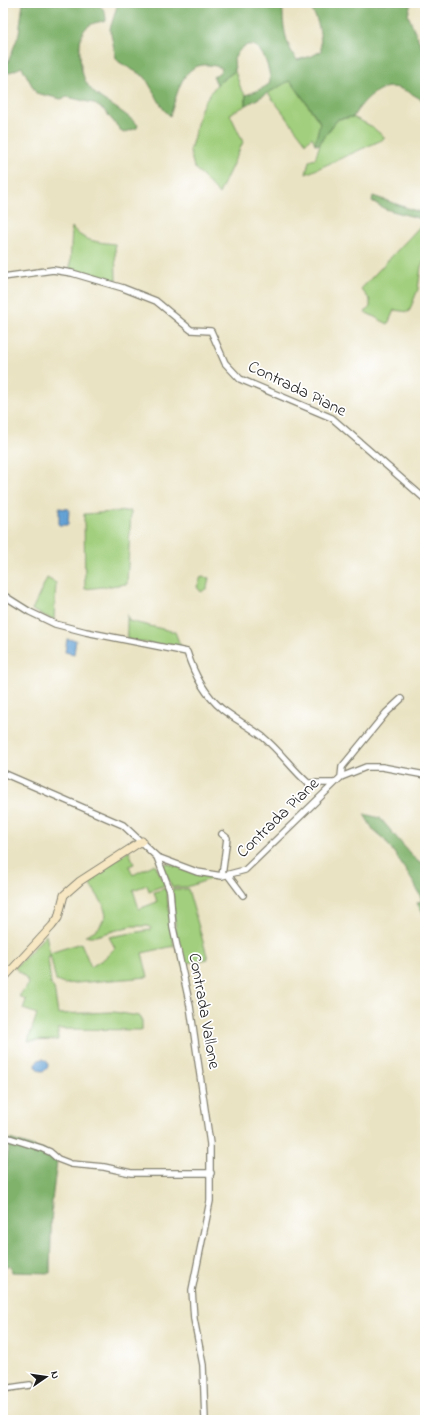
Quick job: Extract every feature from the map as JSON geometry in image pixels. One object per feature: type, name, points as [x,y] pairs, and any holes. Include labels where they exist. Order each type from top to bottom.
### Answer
[{"type":"street","name":"Contrada Piane","points":[[3,277],[53,270],[118,287],[156,301],[191,330],[211,332],[225,363],[240,378],[332,418],[425,499]]},
{"type":"street","points":[[3,595],[30,612],[55,624],[86,632],[187,652],[192,670],[202,687],[221,708],[262,736],[308,783],[334,783]]},
{"type":"street","points":[[341,777],[342,767],[386,713],[401,699]]},
{"type":"street","name":"Contrada Piane","points":[[3,773],[123,825],[142,840],[157,857],[197,872],[225,875],[245,870],[341,777],[366,767],[382,767],[425,775]]},
{"type":"street","points":[[222,834],[227,838],[225,875],[243,895]]},
{"type":"street","points":[[3,979],[58,918],[64,895],[80,882],[142,840]]},
{"type":"street","name":"Contrada Vallone","points":[[157,857],[170,891],[173,928],[190,1006],[198,1072],[201,1078],[207,1118],[211,1173],[210,1201],[192,1290],[194,1319],[203,1365],[205,1420]]},
{"type":"street","points":[[3,1136],[41,1148],[50,1152],[58,1159],[71,1164],[104,1167],[131,1173],[211,1173]]},
{"type":"street","points":[[3,1389],[30,1385]]},
{"type":"green space","points":[[23,3],[92,3],[99,5],[103,9],[106,21],[91,24],[82,33],[80,44],[83,76],[96,94],[126,115],[138,125],[137,128],[123,133],[104,110],[93,103],[67,97],[61,99],[36,93],[22,67],[3,75],[19,34]]},
{"type":"green space","points":[[118,3],[283,3],[285,33],[290,48],[297,60],[312,56],[321,51],[318,25],[314,13],[306,3],[411,3],[408,15],[425,55],[425,102],[400,88],[391,87],[379,90],[364,102],[353,117],[338,119],[318,145],[315,144],[320,122],[293,84],[289,81],[245,106],[246,95],[267,86],[270,80],[269,72],[262,54],[257,48],[250,45],[243,48],[234,58],[235,71],[217,84],[213,77],[220,72],[222,68],[209,65],[199,66],[191,70],[180,85],[170,116],[164,110],[145,77],[119,62],[116,58],[110,29]]},
{"type":"green space","points":[[235,71],[241,89],[246,95],[245,106],[230,114],[243,142],[219,194],[194,167],[190,151],[201,109],[205,101],[217,84]]},
{"type":"green space","points":[[288,81],[293,84],[320,123],[315,144],[312,137],[306,143],[268,93]]},
{"type":"green space","points":[[353,117],[371,126],[384,137],[384,139],[306,174],[309,161],[315,159],[322,138],[338,119]]},
{"type":"green space","points":[[373,196],[425,214],[425,220],[385,209],[372,201]]},
{"type":"green space","points":[[425,221],[425,257],[421,267],[418,289],[409,312],[394,310],[388,324],[365,312],[370,307],[370,300],[361,289]]},
{"type":"green space","points":[[72,227],[81,236],[91,240],[115,244],[116,280],[70,269]]},
{"type":"green space","points":[[131,511],[127,584],[85,589],[84,514]]},
{"type":"green space","points":[[201,577],[209,578],[207,588],[201,592],[197,587]]},
{"type":"green space","points":[[47,578],[56,583],[54,620],[32,610]]},
{"type":"green space","points":[[127,614],[129,621],[175,632],[182,650],[127,639]]},
{"type":"green space","points":[[364,814],[380,818],[414,858],[420,863],[425,861],[425,917],[417,903],[422,900],[415,885],[395,854],[384,839],[374,831]]},
{"type":"green space","points":[[129,851],[134,864],[129,866],[133,875],[155,864],[165,885],[149,891],[147,885],[133,890],[139,909],[157,902],[154,892],[166,888],[174,946],[142,953],[148,977],[64,984],[56,981],[50,954],[48,959],[51,985],[54,988],[58,1014],[114,1012],[138,1016],[142,1018],[142,1030],[58,1029],[58,1040],[28,1041],[37,1014],[23,1009],[26,1000],[19,996],[29,984],[25,977],[15,968],[46,935],[50,953],[81,943],[91,967],[105,958],[115,948],[109,937],[150,930],[151,928],[148,926],[131,926],[96,936],[85,936],[99,928],[106,915],[103,904],[87,879]]},
{"type":"green space","points":[[166,863],[216,877],[187,887],[172,887],[162,867]]},
{"type":"green space","points":[[172,889],[188,889],[208,959],[182,964],[176,933]]},
{"type":"green space","points":[[10,1139],[46,1151],[57,1161],[52,1200],[50,1273],[12,1272],[11,1266],[3,1266],[3,1190]]},
{"type":"water","points":[[59,508],[69,509],[68,525],[59,525]]},
{"type":"water","points":[[67,639],[76,640],[74,654],[65,652]]},
{"type":"water","points":[[42,1059],[46,1061],[48,1065],[46,1069],[42,1071],[38,1069],[36,1065],[38,1061]]}]
